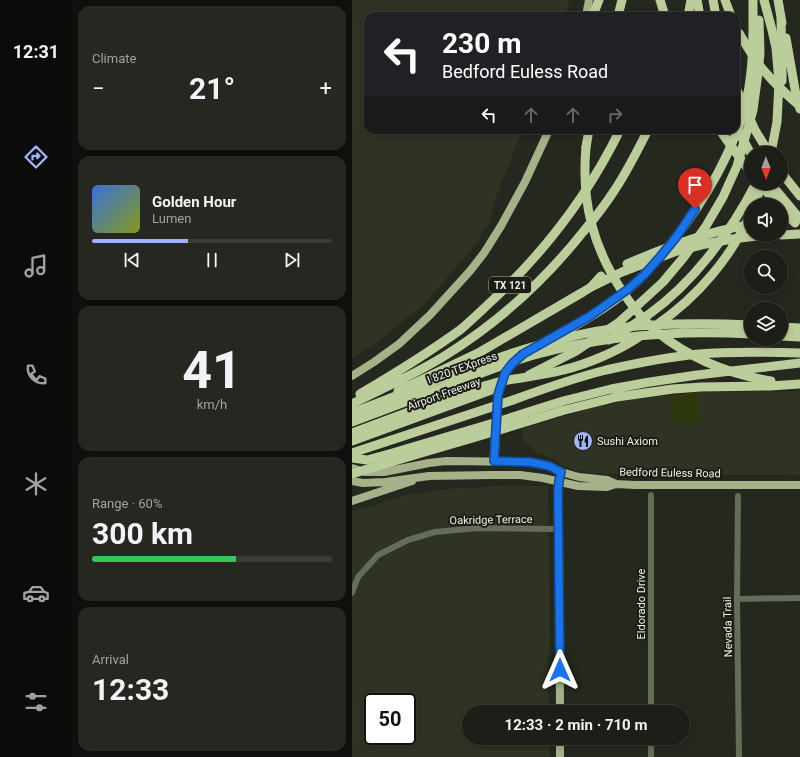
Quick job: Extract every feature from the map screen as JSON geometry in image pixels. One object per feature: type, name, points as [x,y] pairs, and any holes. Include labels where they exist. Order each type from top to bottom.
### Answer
[{"type":"highway","points":[[593,12],[599,0]]},
{"type":"highway","points":[[619,12],[622,0]]},
{"type":"highway","points":[[660,0],[664,12]]},
{"type":"highway","points":[[661,12],[663,0]]},
{"type":"highway","points":[[689,12],[691,0]]},
{"type":"highway","points":[[698,0],[700,12]]},
{"type":"highway","points":[[713,0],[715,12]]},
{"type":"highway","points":[[725,0],[730,12]]},
{"type":"highway","points":[[740,121],[747,96],[751,70],[753,0]]},
{"type":"highway","name":"Airport Freeway","points":[[352,441],[484,392],[513,383],[576,351],[618,323],[663,282],[684,257],[706,226],[723,197],[737,166],[753,110],[758,73],[760,53],[758,0]]},
{"type":"highway","points":[[764,0],[776,48],[779,82],[777,122],[771,146]]},
{"type":"highway","points":[[778,0],[796,95],[800,108]]},
{"type":"highway","points":[[771,146],[780,98],[782,72],[781,18]]},
{"type":"highway","points":[[740,36],[765,73],[800,108]]},
{"type":"highway","points":[[740,97],[755,130],[765,146]]},
{"type":"highway","points":[[588,134],[584,179],[589,215],[601,252],[617,283],[638,313],[655,330],[683,350],[722,369],[752,378],[797,384]]},
{"type":"highway","name":"TX 121","points":[[352,399],[408,365],[461,329],[514,280],[550,240],[570,214],[590,184],[618,134]]},
{"type":"highway","points":[[352,404],[418,371],[457,349],[491,324],[536,285],[565,255],[597,215],[630,165],[646,134]]},
{"type":"highway","points":[[723,134],[744,163]]},
{"type":"highway","points":[[494,461],[498,395],[505,373],[523,354],[590,316],[627,290],[644,275],[660,257],[702,198],[721,166],[735,134]]},
{"type":"highway","points":[[740,134],[747,146]]},
{"type":"highway","points":[[788,181],[800,196]]},
{"type":"highway","points":[[576,351],[608,341],[648,316],[664,303],[696,271],[734,222],[753,190]]},
{"type":"highway","points":[[764,190],[771,198]]},
{"type":"highway","points":[[776,190],[800,218]]},
{"type":"highway","points":[[788,216],[800,226]]},
{"type":"highway","points":[[788,219],[800,218]]},
{"type":"highway","points":[[352,433],[409,411],[476,388],[509,380],[565,370],[595,360],[629,344],[670,316],[692,296],[728,253],[744,226]]},
{"type":"highway","points":[[591,287],[601,276],[641,258],[682,242],[744,226]]},
{"type":"highway","points":[[788,235],[800,234]]},
{"type":"highway","points":[[352,408],[403,389],[480,352],[591,287],[622,272],[674,252],[706,244],[744,238]]},
{"type":"highway","name":"I 820 TEXpress","points":[[352,412],[532,346],[617,328],[692,323],[744,325]]},
{"type":"highway","points":[[788,327],[800,328]]},
{"type":"highway","name":"I 820 TEXpress","points":[[352,422],[512,362],[562,348],[653,334],[744,334]]},
{"type":"highway","points":[[788,336],[800,337]]},
{"type":"highway","points":[[352,453],[574,379],[636,364],[700,354],[732,352],[800,353]]},
{"type":"highway","points":[[352,458],[367,460],[564,401],[610,389],[697,375],[800,363]]},
{"type":"highway","points":[[352,474],[403,457],[616,397],[673,389],[797,384]]},
{"type":"main road","points":[[587,12],[589,0]]},
{"type":"main road","points":[[352,376],[399,344],[430,315],[470,271],[484,253],[501,226],[525,182],[547,134]]},
{"type":"main road","name":"Bedford Euless Road","points":[[352,468],[365,472],[384,472],[446,461],[530,462],[549,466],[561,472],[579,477],[607,480],[616,484],[800,485]]},
{"type":"main road","points":[[491,475],[494,461]]},
{"type":"main road","points":[[560,705],[558,492],[561,472]]},
{"type":"main road","points":[[352,481],[363,483],[385,482],[429,476],[520,475],[588,487],[607,487],[616,484]]},
{"type":"main road","points":[[352,501],[429,476]]},
{"type":"main road","points":[[560,745],[560,757]]},
{"type":"street","name":"Eldorado Drive","points":[[651,495],[651,705]]},
{"type":"street","name":"Nevada Trail","points":[[738,496],[737,599],[739,757]]},
{"type":"street","name":"Oakridge Terrace","points":[[352,593],[358,577],[378,555],[408,540],[435,532],[477,528],[559,529]]},
{"type":"street","points":[[737,599],[800,598]]},
{"type":"street","points":[[651,745],[651,757]]},
{"type":"shaded area","points":[[352,0],[570,0],[566,12],[364,12],[364,134],[520,134],[493,205],[490,222],[469,253],[424,304],[375,344],[352,358]]},
{"type":"shaded area","points":[[800,391],[800,475],[594,474],[570,469],[543,454],[540,455],[524,441],[522,429],[592,408],[635,399],[673,395],[673,422],[700,422],[699,392]]},
{"type":"shaded area","points":[[502,486],[548,486],[550,652],[548,657],[549,705],[462,705],[462,745],[549,745],[550,757],[352,757],[352,511],[404,496],[445,489]]},
{"type":"green space","points":[[699,392],[700,422],[673,423],[673,395]]},
{"type":"place","name":"Sushi Axiom","points":[[583,441]]},
{"type":"route","points":[[560,670],[558,492],[561,472],[549,466],[530,462],[494,461],[498,395],[505,373],[523,354],[590,316],[627,290],[644,275],[677,236],[695,209]]}]
